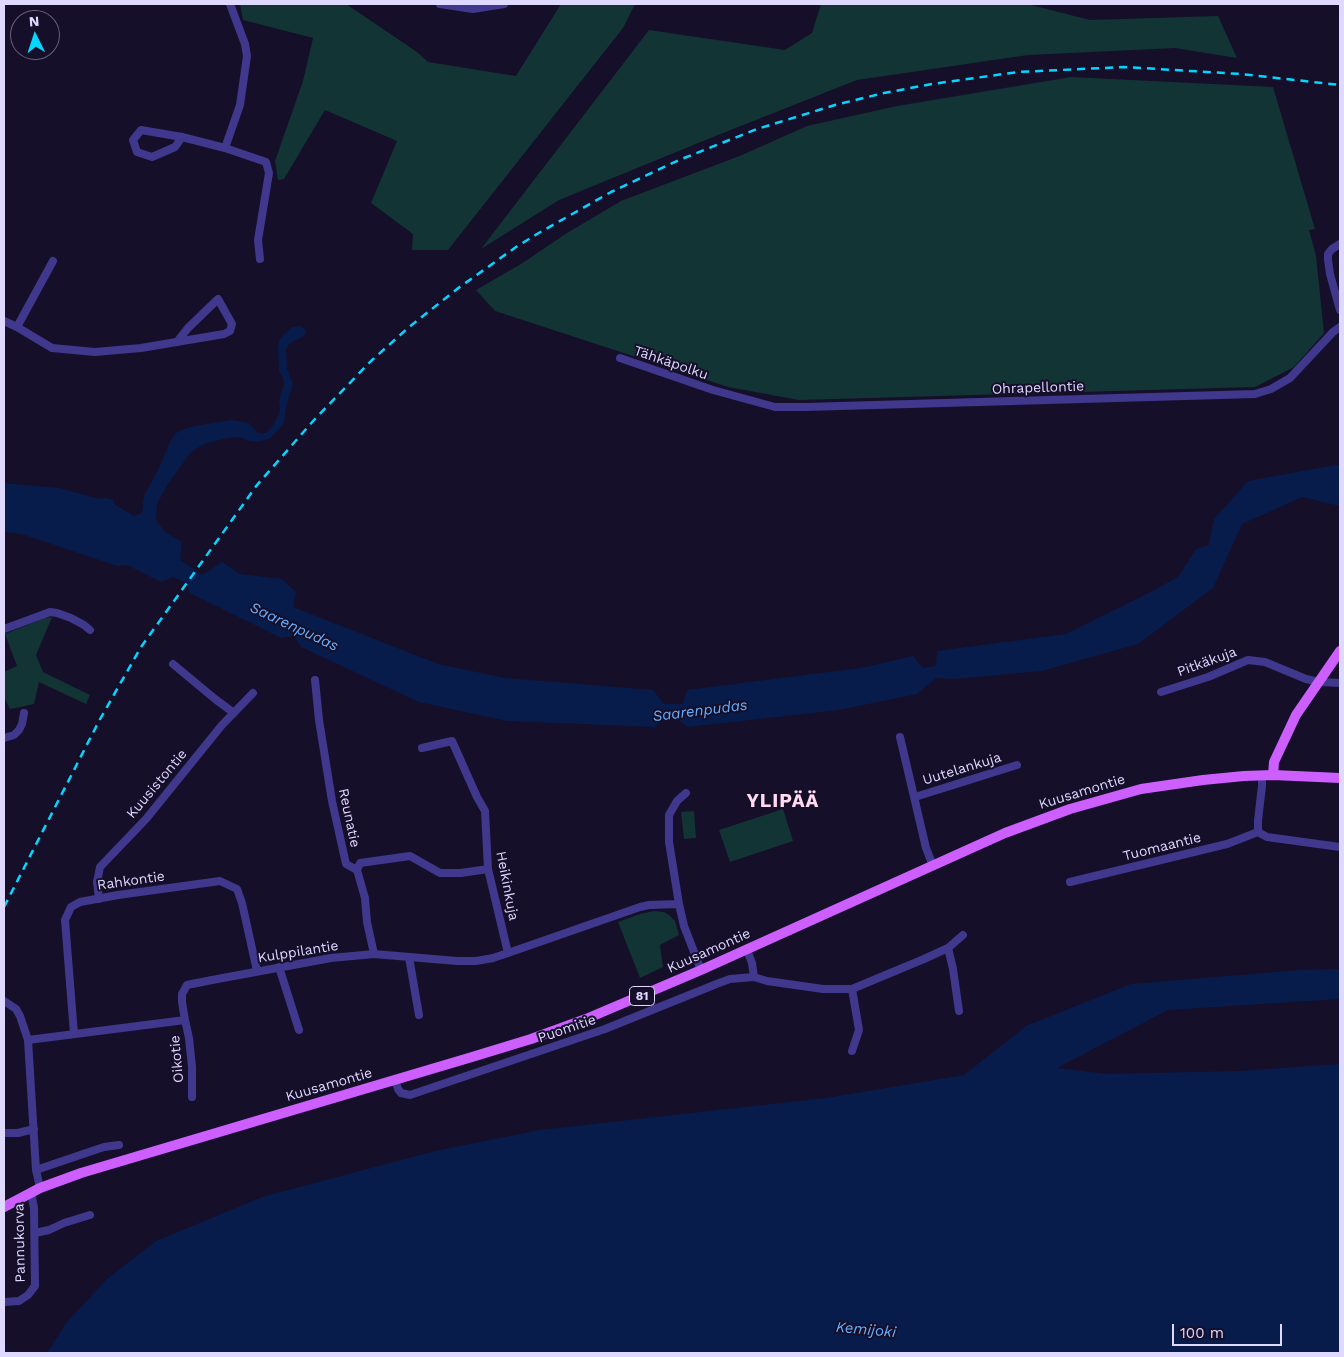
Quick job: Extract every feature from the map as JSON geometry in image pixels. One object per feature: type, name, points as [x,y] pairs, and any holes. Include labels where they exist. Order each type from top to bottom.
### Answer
[{"type":"main road","points":[[1273,776],[1274,762],[1296,715],[1340,651]]},
{"type":"main road","name":"Kuusamontie","points":[[4,1207],[36,1190],[96,1168],[395,1080],[568,1026],[747,950],[1030,824],[1070,809],[1141,789],[1204,780],[1262,776],[1340,778]]},
{"type":"street","points":[[225,148],[240,105],[247,56],[230,4]]},
{"type":"street","points":[[440,4],[473,9],[504,4]]},
{"type":"street","points":[[182,137],[175,147],[152,157],[137,152],[133,140],[141,130],[182,137],[225,148],[266,162],[269,173],[258,240],[260,259]]},
{"type":"street","points":[[1340,244],[1328,254],[1328,260],[1340,310]]},
{"type":"street","points":[[17,327],[53,261]]},
{"type":"street","points":[[4,321],[52,348],[95,352],[141,348],[177,342],[224,334],[230,332],[232,324],[218,299],[188,328],[177,342]]},
{"type":"street","name":"Ohrapellontie","points":[[713,390],[775,407],[1255,394],[1271,389],[1290,378],[1340,327]]},
{"type":"street","name":"Tähkäpolku","points":[[620,358],[713,390]]},
{"type":"street","points":[[4,629],[50,612],[71,618],[90,630]]},
{"type":"street","name":"Pitkäkuja","points":[[1161,692],[1248,660],[1265,662],[1306,679],[1340,683]]},
{"type":"street","points":[[173,664],[214,699],[234,713]]},
{"type":"street","name":"Reunatie","points":[[315,680],[319,720],[332,802],[346,864],[356,870],[365,898],[374,954]]},
{"type":"street","name":"Kuusistontie","points":[[99,898],[98,882],[100,867],[146,819],[222,726],[253,693]]},
{"type":"street","points":[[4,738],[14,735],[19,730],[24,713]]},
{"type":"street","name":"Uutelankuja","points":[[900,737],[926,848],[933,866]]},
{"type":"street","name":"Heikinkuja","points":[[422,748],[452,742],[485,811],[488,869],[508,953]]},
{"type":"street","name":"Uutelankuja","points":[[915,797],[1018,765]]},
{"type":"street","points":[[1262,776],[1258,832],[1266,837],[1340,848]]},
{"type":"street","points":[[686,793],[677,801],[669,815],[669,842],[684,926],[701,970]]},
{"type":"street","name":"Tuomaantie","points":[[1070,882],[1227,844],[1258,832]]},
{"type":"street","points":[[356,870],[360,863],[410,856],[440,873],[461,873],[488,869]]},
{"type":"street","name":"Rahkontie","points":[[74,1034],[65,920],[71,907],[80,902],[220,881],[237,889],[242,903],[257,971]]},
{"type":"street","name":"Kulppilantie","points":[[185,1020],[182,994],[187,985],[331,958],[374,954],[476,961],[493,958],[640,907],[679,904]]},
{"type":"street","name":"Puomitie","points":[[395,1080],[401,1093],[410,1095],[605,1030],[730,979],[754,977],[767,981],[822,989],[852,989],[948,948],[963,936]]},
{"type":"street","points":[[948,948],[960,1011]]},
{"type":"street","points":[[747,950],[754,977]]},
{"type":"street","points":[[410,957],[418,1016]]},
{"type":"street","points":[[279,967],[299,1030]]},
{"type":"street","points":[[852,989],[859,1030],[852,1051]]},
{"type":"street","points":[[4,1001],[16,1009],[28,1040],[36,1190]]},
{"type":"street","points":[[28,1040],[185,1020]]},
{"type":"street","name":"Oikotie","points":[[185,1020],[192,1067],[192,1097]]},
{"type":"street","points":[[4,1134],[34,1129]]},
{"type":"street","points":[[36,1170],[104,1147],[119,1145]]},
{"type":"street","name":"Pannukorva","points":[[4,1302],[19,1300],[28,1295],[35,1286],[34,1208],[36,1190]]},
{"type":"street","points":[[35,1233],[49,1230],[90,1215]]},
{"type":"green space","points":[[240,4],[346,4],[417,52],[428,62],[516,76],[561,4],[635,4],[623,28],[448,250],[412,250],[413,234],[371,203],[397,141],[325,110],[284,179],[278,180],[275,161],[303,81],[313,38],[243,20]]},
{"type":"green space","points":[[821,4],[1027,4],[1090,20],[1218,16],[1237,58],[1175,48],[1028,55],[857,80],[559,200],[481,249],[649,30],[785,50],[812,33]]},
{"type":"green space","points":[[1071,77],[1273,87],[1315,229],[1309,230],[1316,256],[1324,333],[1294,367],[1255,387],[799,400],[728,387],[495,311],[476,290],[621,201],[742,155],[807,126],[897,106]]},
{"type":"green space","points":[[52,617],[36,655],[43,672],[90,695],[86,704],[39,682],[34,704],[10,709],[4,697],[4,672],[17,666],[5,634]]},
{"type":"green space","points":[[783,809],[793,841],[730,862],[719,830]]},
{"type":"green space","points":[[694,811],[696,838],[684,839],[681,812]]},
{"type":"green space","points":[[654,911],[664,912],[669,915],[675,921],[679,935],[660,945],[663,967],[640,978],[618,922]]},
{"type":"water","name":"Saarenpudas","points":[[300,326],[305,329],[306,333],[290,343],[286,349],[287,369],[293,384],[286,407],[284,423],[271,438],[258,442],[239,437],[227,438],[204,444],[191,452],[168,484],[157,504],[156,520],[165,532],[182,542],[180,560],[202,575],[222,562],[240,574],[282,579],[296,592],[293,607],[438,664],[505,678],[653,690],[664,704],[683,704],[687,690],[861,668],[913,656],[923,668],[936,666],[937,651],[1066,634],[1178,577],[1196,549],[1209,545],[1214,519],[1248,481],[1335,465],[1340,466],[1340,506],[1302,497],[1242,524],[1213,588],[1138,644],[1042,671],[954,679],[936,678],[917,694],[839,710],[688,727],[674,717],[665,718],[654,727],[507,721],[419,702],[301,647],[294,636],[281,638],[190,593],[185,582],[173,577],[161,582],[127,565],[117,566],[22,534],[4,532],[4,483],[59,488],[100,499],[106,498],[113,500],[114,504],[134,516],[142,513],[144,496],[176,433],[187,428],[231,420],[249,423],[259,433],[266,433],[273,426],[280,411],[279,400],[284,385],[279,371],[279,341],[292,327]]},
{"type":"water","name":"Kemijoki","points":[[1340,969],[1340,999],[1168,1010],[1057,1068],[1107,1074],[1238,1071],[1340,1064],[1340,1353],[47,1353],[67,1322],[107,1279],[156,1241],[262,1197],[435,1151],[540,1130],[826,1098],[964,1075],[1026,1026],[1131,984],[1301,970]]},
{"type":"railway","points":[[4,907],[99,721],[141,647],[257,485],[314,420],[371,361],[408,328],[457,289],[537,234],[611,192],[679,160],[757,129],[835,105],[932,84],[1018,72],[1124,67],[1241,74],[1340,85]]},
{"type":"district","name":"YLIPÄÄ","points":[[783,801]]}]
